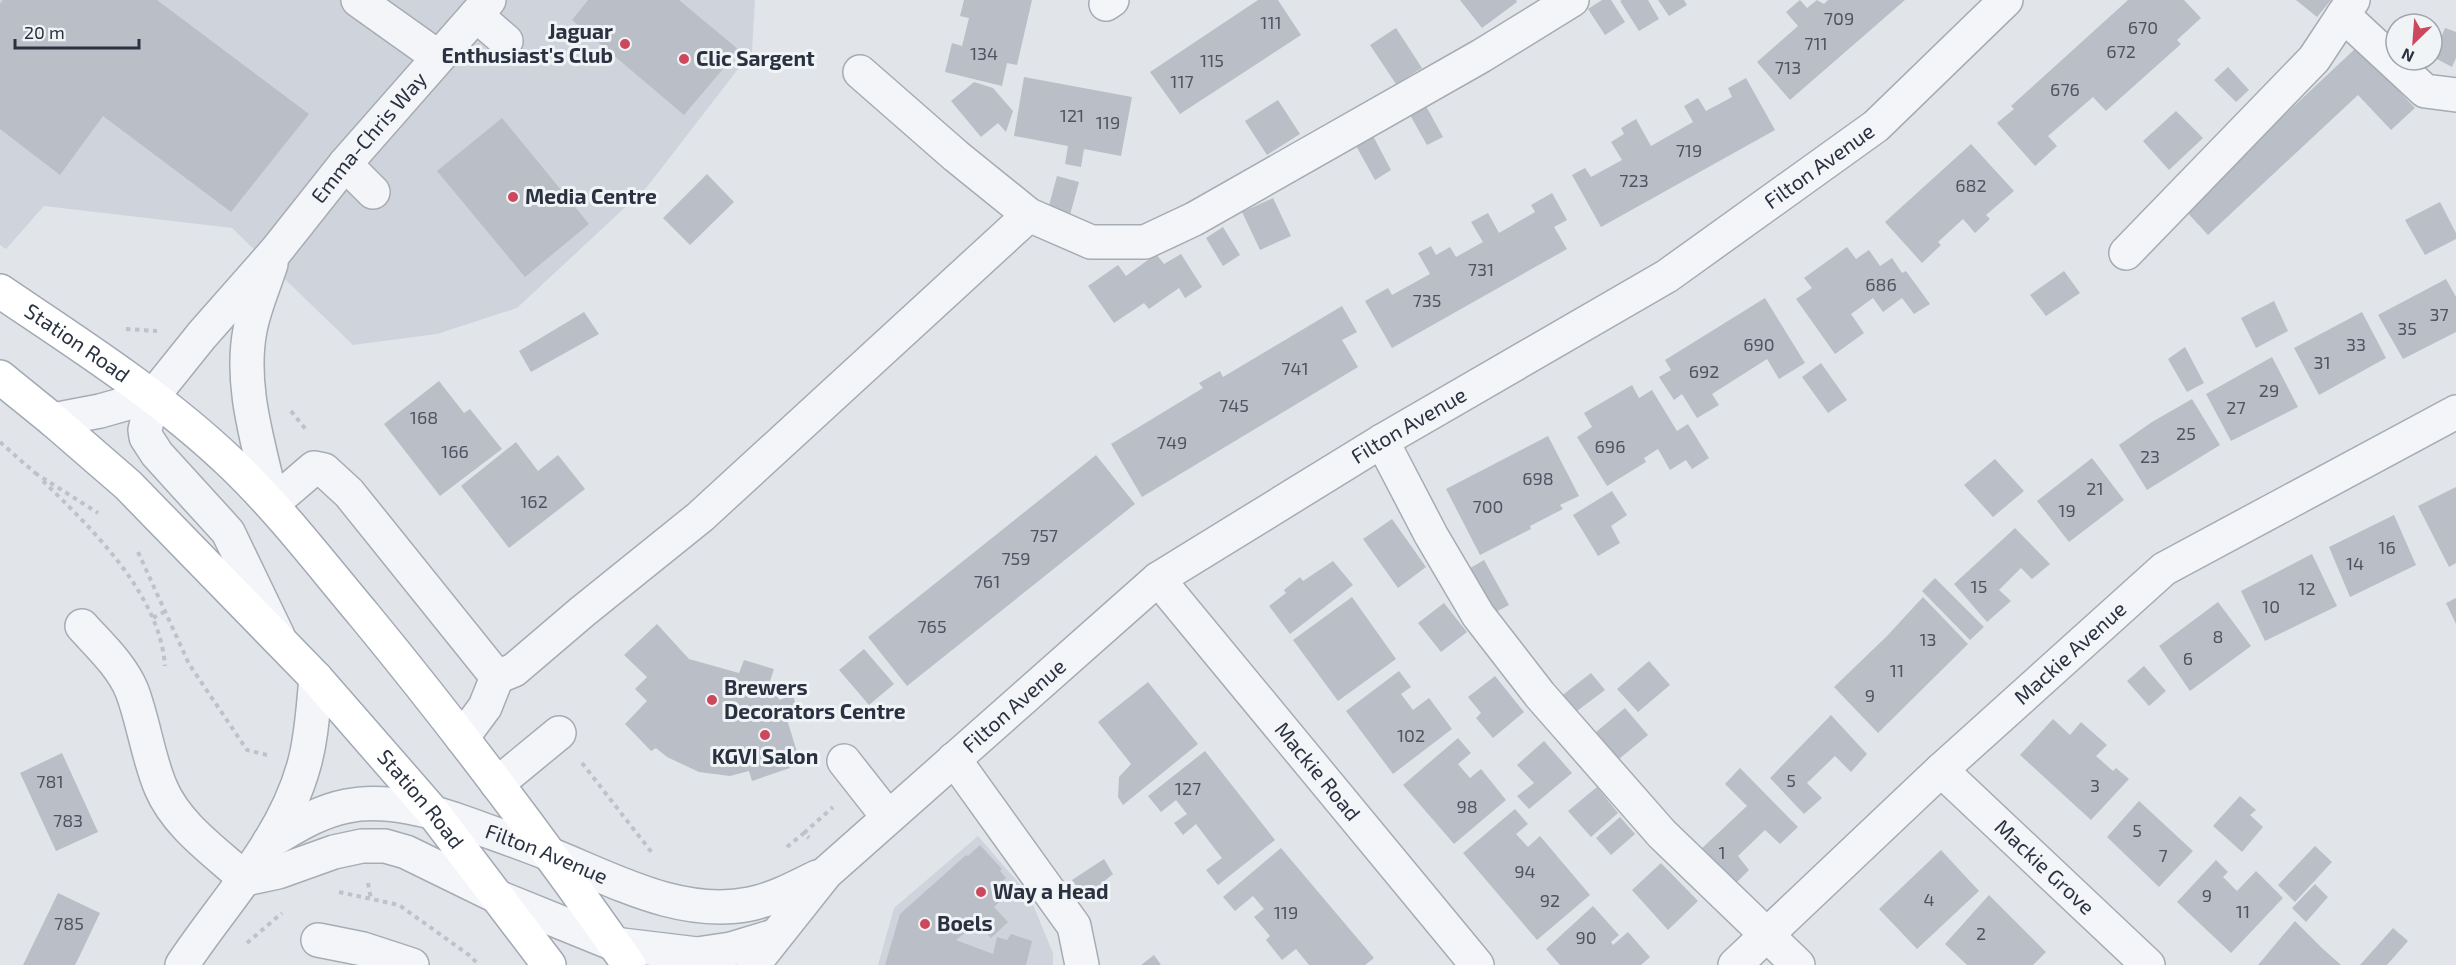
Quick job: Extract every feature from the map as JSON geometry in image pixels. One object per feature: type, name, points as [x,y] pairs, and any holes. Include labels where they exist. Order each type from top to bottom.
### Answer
[{"type":"main road","name":"Station Road","points":[[0,291],[153,396],[231,463],[272,504],[419,682],[622,955]]},
{"type":"main road","name":"Station Road","points":[[0,377],[128,485],[316,678],[432,811],[549,965]]},
{"type":"street","points":[[358,0],[438,57]]},
{"type":"street","points":[[860,72],[956,156],[1029,215],[1091,242],[1145,242],[1194,219],[1481,56],[1572,0]]},
{"type":"street","name":"Filton Avenue","points":[[753,965],[830,869],[1158,579],[1382,441],[1676,269],[1876,126],[2006,0]]},
{"type":"street","points":[[482,7],[506,41]]},
{"type":"street","name":"Emma-Chris Way","points":[[153,396],[276,251],[345,164],[482,7]]},
{"type":"street","points":[[2126,253],[2314,59],[2348,8],[2424,91],[2456,95]]},
{"type":"street","points":[[345,164],[374,192]]},
{"type":"street","points":[[462,738],[485,707],[497,677],[514,670],[700,516],[1029,215]]},
{"type":"street","name":"Emma-Chris Way","points":[[272,504],[248,393],[246,367],[250,329],[276,251]]},
{"type":"street","name":"Station Road","points":[[53,420],[100,411],[153,396],[145,430],[146,437],[158,454],[228,532],[282,643]]},
{"type":"street","name":"Mackie Avenue","points":[[1735,965],[1941,770],[2164,569],[2456,412]]},
{"type":"street","points":[[1382,441],[1431,535],[1478,615],[1540,695],[1662,834],[1798,965]]},
{"type":"street","points":[[272,504],[314,468],[324,470],[349,493],[497,677]]},
{"type":"street","name":"Mackie Road","points":[[1158,579],[1477,965]]},
{"type":"street","points":[[82,626],[123,674],[132,691],[161,788],[171,806],[187,826],[245,879],[278,872],[334,852],[362,846],[385,846],[406,852],[622,955],[697,954],[730,949],[774,936]]},
{"type":"street","name":"Filton Avenue","points":[[182,965],[245,879],[269,842],[296,790],[304,765],[316,678]]},
{"type":"street","points":[[497,784],[559,733]]},
{"type":"street","points":[[954,759],[1074,926],[1082,965]]},
{"type":"street","points":[[844,760],[888,817]]},
{"type":"street","name":"Mackie Grove","points":[[1941,770],[2148,965]]},
{"type":"street","name":"Filton Avenue","points":[[269,842],[307,819],[349,805],[367,804],[432,811],[548,853],[628,888],[703,906],[758,902],[778,896],[830,869]]},
{"type":"street","points":[[318,940],[363,949],[412,965]]},
{"type":"path","points":[[0,442],[35,473],[99,538],[136,588],[153,618],[164,649],[165,675]]},
{"type":"path","points":[[35,473],[101,515]]},
{"type":"path","points":[[134,543],[189,664],[247,750],[270,756]]},
{"type":"path","points":[[153,618],[164,612]]},
{"type":"path","points":[[559,733],[654,855],[662,860]]},
{"type":"path","points":[[781,852],[804,833],[830,869]]},
{"type":"shaded area","points":[[0,0],[755,0],[752,51],[647,187],[517,308],[437,334],[353,345],[232,228],[44,206],[6,249],[0,245]]},
{"type":"shaded area","points":[[978,836],[1029,895],[1053,953],[1053,965],[878,965],[894,908]]},
{"type":"building","points":[[3,0],[157,0],[309,114],[231,212],[103,116],[60,175],[0,129],[0,4]]},
{"type":"building","points":[[588,0],[679,0],[739,50],[684,115],[572,20]]},
{"type":"building","points":[[964,0],[1032,0],[1017,65],[1007,63],[1002,86],[945,72],[952,43],[962,46],[969,18],[960,16]]},
{"type":"building","points":[[1258,0],[1278,0],[1301,35],[1180,114],[1150,72]]},
{"type":"building","points":[[1460,0],[1516,0],[1517,2],[1482,28]]},
{"type":"building","points":[[1602,0],[1611,0],[1625,22],[1605,35],[1588,9]]},
{"type":"building","points":[[1648,0],[1659,19],[1639,31],[1620,1]]},
{"type":"building","points":[[1658,0],[1684,0],[1687,5],[1669,16]]},
{"type":"building","points":[[1800,0],[1807,8],[1817,0],[1824,4],[1828,0],[1905,0],[1790,100],[1757,62],[1798,26],[1786,12]]},
{"type":"building","points":[[2128,0],[2184,0],[2201,18],[2177,40],[2181,44],[2106,111],[2093,97],[2048,136],[2057,146],[2035,166],[1997,123],[2014,109],[2011,106]]},
{"type":"building","points":[[2296,0],[2331,0],[2317,17]]},
{"type":"building","points":[[1396,28],[1422,68],[1396,84],[1370,45]]},
{"type":"building","points":[[2445,28],[2456,32],[2456,58],[2452,67],[2444,63]]},
{"type":"building","points":[[2357,47],[2415,108],[2391,130],[2358,95],[2208,235],[2184,209]]},
{"type":"building","points":[[2228,67],[2249,90],[2236,102],[2214,80]]},
{"type":"building","points":[[1024,77],[1132,97],[1121,156],[1084,149],[1081,167],[1065,164],[1068,146],[1014,136]]},
{"type":"building","points":[[1746,78],[1775,130],[1601,227],[1572,175],[1585,168],[1591,177],[1622,160],[1611,142],[1624,134],[1621,128],[1636,119],[1651,146],[1693,122],[1684,106],[1698,98],[1706,111],[1732,97],[1728,88]]},
{"type":"building","points":[[974,82],[993,88],[1013,111],[1006,132],[998,123],[981,137],[951,101]]},
{"type":"building","points":[[1278,100],[1300,134],[1267,155],[1245,121]]},
{"type":"building","points":[[1426,106],[1443,137],[1427,145],[1410,115]]},
{"type":"building","points":[[2176,111],[2203,138],[2169,170],[2143,141]]},
{"type":"building","name":"Media Centre","points":[[502,118],[589,224],[525,277],[437,171]]},
{"type":"building","points":[[1372,134],[1391,170],[1375,180],[1355,144]]},
{"type":"building","points":[[1971,144],[2014,191],[1986,215],[1990,219],[1975,233],[1963,219],[1938,242],[1941,245],[1922,263],[1885,222]]},
{"type":"building","points":[[707,174],[734,202],[690,245],[663,218]]},
{"type":"building","points":[[1057,176],[1079,182],[1070,215],[1048,209]]},
{"type":"building","points":[[1552,193],[1567,220],[1554,227],[1567,249],[1392,348],[1365,301],[1388,288],[1392,295],[1430,274],[1418,253],[1431,246],[1436,255],[1450,247],[1456,257],[1483,242],[1471,222],[1488,213],[1499,233],[1535,212],[1531,205]]},
{"type":"building","points":[[1273,198],[1291,236],[1260,250],[1242,212]]},
{"type":"building","points":[[2440,202],[2456,233],[2456,239],[2425,255],[2405,220]]},
{"type":"building","points":[[1223,227],[1240,255],[1223,266],[1206,238]]},
{"type":"building","points":[[1847,247],[1856,259],[1869,250],[1880,266],[1892,258],[1902,273],[1906,271],[1930,304],[1914,314],[1902,298],[1883,312],[1873,298],[1851,314],[1864,333],[1835,354],[1796,299],[1812,288],[1804,278]]},
{"type":"building","points":[[1156,254],[1164,264],[1181,254],[1202,287],[1185,298],[1179,288],[1149,309],[1144,303],[1114,323],[1088,286],[1118,265],[1126,276]]},
{"type":"building","points":[[2064,271],[2080,293],[2046,316],[2030,295]]},
{"type":"building","points":[[2446,279],[2456,297],[2456,332],[2403,359],[2378,315]]},
{"type":"building","points":[[1765,298],[1805,363],[1779,379],[1767,359],[1712,394],[1719,405],[1697,418],[1682,394],[1674,400],[1659,377],[1671,370],[1665,360]]},
{"type":"building","points":[[2274,301],[2288,331],[2256,348],[2241,318]]},
{"type":"building","points":[[1342,306],[1357,332],[1342,340],[1358,367],[1142,497],[1111,444],[1203,388],[1199,383],[1220,371],[1223,377]]},
{"type":"building","points":[[584,312],[599,334],[531,372],[519,351]]},
{"type":"building","points":[[2362,312],[2386,358],[2319,395],[2294,348]]},
{"type":"building","points":[[2185,347],[2204,383],[2187,392],[2168,359]]},
{"type":"building","points":[[2272,357],[2298,407],[2231,441],[2206,394]]},
{"type":"building","points":[[1821,363],[1847,400],[1828,413],[1802,377]]},
{"type":"building","points":[[439,381],[464,413],[470,409],[502,449],[440,496],[384,424]]},
{"type":"building","points":[[1632,385],[1639,398],[1652,390],[1677,431],[1688,424],[1709,458],[1692,469],[1686,460],[1670,470],[1658,449],[1644,458],[1646,462],[1607,486],[1577,437],[1592,427],[1584,413]]},
{"type":"building","points":[[2192,399],[2220,445],[2147,490],[2119,445],[2152,422]]},
{"type":"building","points":[[1548,436],[1579,496],[1560,505],[1563,509],[1530,526],[1531,529],[1480,555],[1446,489]]},
{"type":"building","points":[[516,442],[538,471],[558,455],[585,489],[509,548],[461,486]]},
{"type":"building","points":[[1096,455],[1135,504],[907,686],[868,637]]},
{"type":"building","points":[[2092,458],[2124,500],[2069,542],[2037,501]]},
{"type":"building","points":[[1995,459],[2024,491],[1993,517],[1964,485]]},
{"type":"building","points":[[2456,487],[2456,563],[2449,567],[2418,506]]},
{"type":"building","points":[[1612,491],[1627,515],[1611,526],[1620,543],[1598,556],[1573,515]]},
{"type":"building","points":[[2394,515],[2416,565],[2350,597],[2329,547]]},
{"type":"building","points":[[1392,519],[1426,567],[1398,588],[1363,539]]},
{"type":"building","points":[[2015,528],[2050,564],[2032,579],[2021,568],[1999,590],[2011,601],[1987,622],[1954,584]]},
{"type":"building","points":[[2312,554],[2337,606],[2265,641],[2241,591]]},
{"type":"building","points":[[1484,560],[1509,605],[1492,614],[1467,570]]},
{"type":"building","points":[[1333,561],[1353,585],[1290,634],[1269,606],[1286,593],[1284,590],[1300,577],[1303,581]]},
{"type":"building","points":[[1935,578],[1984,627],[1970,640],[1922,591]]},
{"type":"building","points":[[1352,597],[1396,659],[1338,701],[1293,640]]},
{"type":"building","points":[[1923,597],[1968,644],[1878,733],[1834,687],[1887,636]]},
{"type":"building","points":[[2456,598],[2456,624],[2446,603]]},
{"type":"building","points":[[2218,602],[2251,646],[2190,691],[2159,646]]},
{"type":"building","points":[[1444,603],[1467,632],[1441,652],[1418,623]]},
{"type":"building","name":"Brewers Decorators Centre","points":[[657,624],[689,659],[739,673],[744,660],[774,669],[770,681],[775,683],[779,700],[793,695],[797,709],[785,713],[798,755],[786,758],[790,768],[752,781],[749,771],[730,776],[699,772],[667,757],[656,748],[651,751],[625,724],[647,701],[635,689],[647,677],[624,655]]},
{"type":"building","points":[[864,649],[894,684],[869,705],[839,670]]},
{"type":"building","points":[[1649,661],[1670,685],[1638,712],[1617,689]]},
{"type":"building","points":[[2144,666],[2166,691],[2149,706],[2127,681]]},
{"type":"building","points":[[1399,671],[1411,687],[1401,694],[1413,710],[1429,698],[1452,729],[1393,774],[1346,711]]},
{"type":"building","points":[[1591,673],[1605,690],[1573,714],[1560,697]]},
{"type":"building","points":[[1495,676],[1524,712],[1493,738],[1476,718],[1481,713],[1468,697]]},
{"type":"building","points":[[1148,682],[1198,744],[1123,805],[1118,797],[1119,777],[1131,764],[1098,722]]},
{"type":"building","points":[[1625,708],[1648,735],[1619,759],[1596,732]]},
{"type":"building","points":[[1831,715],[1867,754],[1851,772],[1835,756],[1807,783],[1822,798],[1804,814],[1770,778]]},
{"type":"building","points":[[2053,719],[2070,735],[2081,722],[2107,745],[2096,756],[2113,771],[2116,768],[2129,779],[2091,820],[2020,755]]},
{"type":"building","points":[[1458,738],[1471,753],[1458,764],[1470,778],[1481,769],[1506,800],[1454,844],[1403,785]]},
{"type":"building","points":[[1544,741],[1572,773],[1529,809],[1517,796],[1534,783],[1517,765]]},
{"type":"building","points":[[1205,751],[1275,840],[1218,885],[1206,870],[1222,858],[1196,824],[1183,835],[1174,823],[1187,814],[1176,800],[1161,812],[1148,796]]},
{"type":"building","points":[[62,753],[98,832],[56,851],[20,773]]},
{"type":"building","points":[[1740,768],[1798,827],[1780,844],[1765,830],[1738,856],[1749,870],[1733,886],[1700,850],[1747,806],[1725,784]]},
{"type":"building","points":[[1597,787],[1618,813],[1591,837],[1568,811]]},
{"type":"building","points":[[2240,796],[2256,810],[2250,815],[2263,827],[2242,852],[2213,826]]},
{"type":"building","points":[[2139,801],[2193,851],[2159,887],[2107,837]]},
{"type":"building","points":[[1515,809],[1528,824],[1516,834],[1528,847],[1540,836],[1590,895],[1537,940],[1463,853]]},
{"type":"building","points":[[1620,817],[1635,834],[1611,855],[1596,838]]},
{"type":"building","points":[[980,845],[1002,869],[1000,871],[1006,878],[996,887],[1004,897],[994,907],[1008,922],[991,938],[977,923],[956,940],[993,954],[997,937],[1007,940],[1011,934],[1032,941],[1026,965],[885,965],[900,914]]},
{"type":"building","points":[[2315,846],[2332,862],[2295,902],[2278,885]]},
{"type":"building","points":[[1281,848],[1374,958],[1365,965],[1309,965],[1296,949],[1282,960],[1266,940],[1270,936],[1254,917],[1264,909],[1253,896],[1235,911],[1223,897]]},
{"type":"building","points":[[1941,850],[1979,891],[1917,949],[1879,909]]},
{"type":"building","points":[[1104,859],[1113,874],[1085,897],[1072,880]]},
{"type":"building","points":[[2216,860],[2228,872],[2223,877],[2237,891],[2256,871],[2283,898],[2231,953],[2177,902]]},
{"type":"building","points":[[1661,863],[1698,901],[1668,930],[1632,890]]},
{"type":"building","points":[[2315,884],[2328,897],[2306,922],[2292,908]]},
{"type":"building","points":[[58,893],[100,913],[80,955],[75,965],[23,965]]},
{"type":"building","points":[[1989,895],[2046,952],[2033,965],[1967,965],[1945,944]]},
{"type":"building","points":[[1593,906],[1619,935],[1611,942],[1613,945],[1628,932],[1650,957],[1641,965],[1560,965],[1546,949]]},
{"type":"building","points":[[2295,921],[2323,949],[2341,965],[2258,965]]},
{"type":"building","points":[[2393,928],[2408,941],[2387,965],[2360,965]]},
{"type":"building","points":[[1154,955],[1161,965],[1141,965]]},
{"type":"place","name":"Jaguar Enthusiast's Club","points":[[625,44]]},
{"type":"place","name":"Clic Sargent","points":[[684,59]]},
{"type":"place","name":"Media Centre","points":[[513,197]]},
{"type":"place","name":"Brewers Decorators Centre","points":[[712,700]]},
{"type":"place","name":"KGVI Salon","points":[[765,735]]},
{"type":"place","name":"Way a Head","points":[[981,892]]},
{"type":"place","name":"Boels","points":[[925,924]]}]
